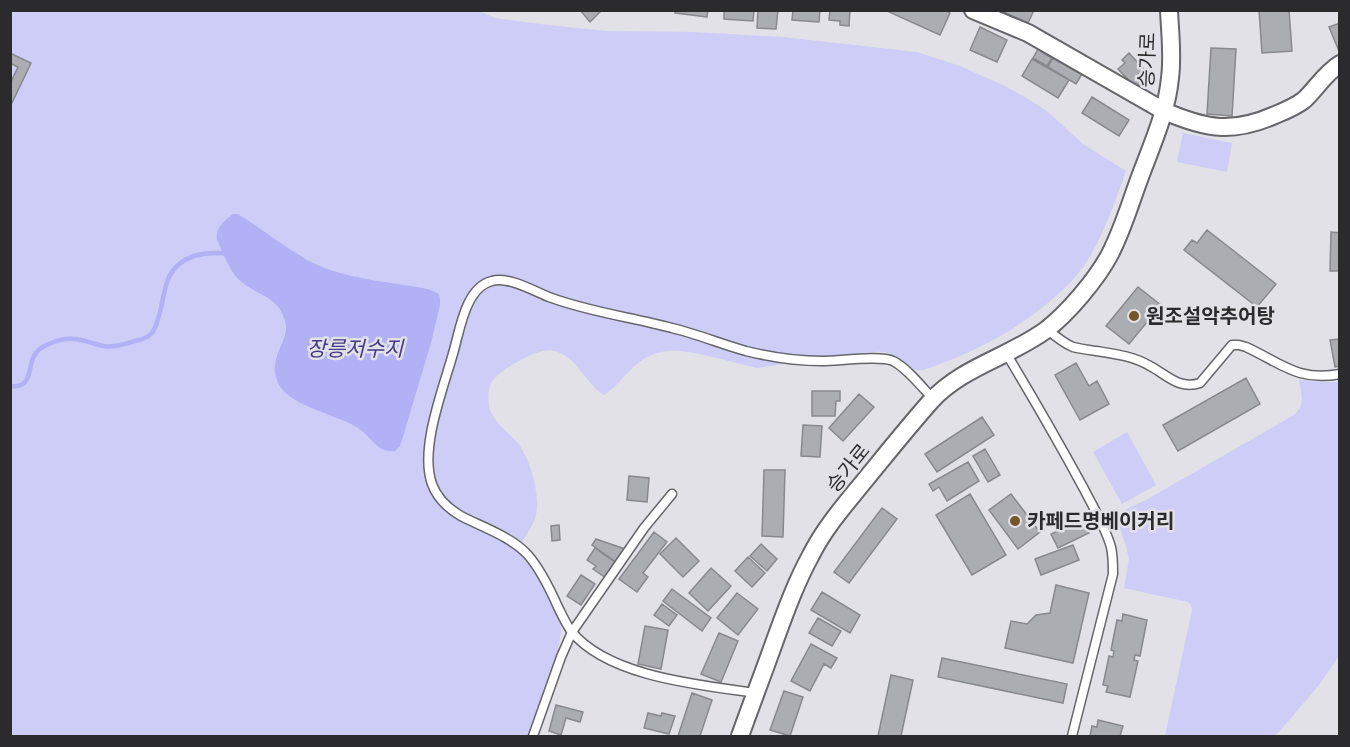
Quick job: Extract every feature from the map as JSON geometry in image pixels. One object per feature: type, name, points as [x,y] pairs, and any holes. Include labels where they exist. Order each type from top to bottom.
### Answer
[{"type":"street","points":[[973,10],[1028,33],[1164,111]]},
{"type":"street","name":"승가로","points":[[740,736],[803,571],[819,540],[833,520],[944,388],[960,377],[1025,344],[1047,329],[1082,292],[1110,254],[1164,111],[1171,77],[1169,10]]},
{"type":"street","name":"승가로","points":[[1164,111],[1213,127],[1241,127],[1262,121],[1301,102],[1340,64]]},
{"type":"lane","points":[[756,693],[686,682],[634,670],[599,654],[572,632],[544,578],[528,555],[514,544],[458,514],[438,497],[429,473],[429,446],[436,413],[464,317],[474,294],[487,282],[494,280],[512,282],[557,300],[669,327],[765,355],[820,361],[886,359],[900,365],[933,399]]},
{"type":"lane","points":[[1047,329],[1059,340],[1075,348],[1137,359],[1186,386],[1200,383],[1232,345],[1246,347],[1297,373],[1315,376],[1340,374]]},
{"type":"lane","points":[[1006,353],[1078,478],[1106,533],[1111,548],[1113,574],[1072,736]]},
{"type":"lane","points":[[533,736],[572,632],[644,528],[672,494]]},
{"type":"shaded area","points":[[477,10],[495,18],[607,31],[694,32],[783,37],[917,52],[960,66],[1030,100],[1048,112],[1083,144],[1126,171],[1108,220],[1096,244],[1083,267],[1068,285],[1027,319],[995,339],[923,370],[906,366],[893,355],[882,352],[757,368],[701,354],[670,351],[660,352],[641,361],[604,395],[592,385],[572,361],[550,350],[525,358],[499,374],[489,388],[489,406],[496,421],[521,448],[530,467],[536,489],[535,518],[520,546],[556,610],[561,631],[555,661],[529,736],[11,736],[10,11]],"holes":[[[238,214],[288,249],[320,266],[346,275],[428,289],[438,293],[431,343],[400,446],[377,446],[360,429],[341,419],[277,358],[285,333],[285,319],[282,312],[277,305],[236,277],[217,240]]]},
{"type":"shaded area","points":[[1183,133],[1232,143],[1227,172],[1177,162]]},
{"type":"shaded area","points":[[1299,380],[1339,382],[1339,656],[1319,685],[1273,736],[1165,736],[1192,610],[1191,605],[1188,602],[1124,588],[1129,559],[1117,520],[1130,508],[1294,415],[1301,403]]},
{"type":"shaded area","points":[[1127,432],[1156,485],[1122,504],[1093,452]]},
{"type":"water","name":"장릉저수지","points":[[233,214],[238,214],[288,248],[320,266],[346,275],[428,289],[438,293],[440,305],[431,343],[400,446],[395,451],[383,450],[358,428],[301,403],[282,389],[275,369],[286,328],[282,313],[274,302],[235,276],[217,240],[219,228]]},
{"type":"building","points":[[580,10],[602,10],[590,22]]},
{"type":"building","points":[[675,10],[708,10],[707,17],[675,13]]},
{"type":"building","points":[[724,10],[754,10],[753,21],[724,19]]},
{"type":"building","points":[[758,10],[778,10],[776,29],[757,28]]},
{"type":"building","points":[[793,10],[820,10],[819,22],[792,20]]},
{"type":"building","points":[[830,10],[850,10],[849,26],[840,25],[840,21],[829,20]]},
{"type":"building","points":[[890,10],[945,10],[950,13],[940,35],[889,12]]},
{"type":"building","points":[[999,10],[1034,10],[1028,23]]},
{"type":"building","points":[[1259,10],[1289,10],[1292,51],[1262,53]]},
{"type":"building","points":[[1340,23],[1340,51],[1339,51],[1329,27]]},
{"type":"building","points":[[980,27],[1007,40],[997,62],[970,50]]},
{"type":"building","points":[[1211,48],[1236,49],[1232,116],[1207,114]]},
{"type":"building","points":[[1038,49],[1052,58],[1047,66],[1033,58]]},
{"type":"building","points":[[10,53],[31,63],[10,107],[10,84],[18,67],[10,63]]},
{"type":"building","points":[[1129,53],[1151,77],[1137,89],[1118,69],[1125,63],[1122,60]]},
{"type":"building","points":[[1053,58],[1082,74],[1076,84],[1048,67]]},
{"type":"building","points":[[1032,59],[1069,80],[1058,98],[1022,76]]},
{"type":"building","points":[[1092,97],[1129,120],[1119,136],[1082,113]]},
{"type":"building","points":[[1207,230],[1276,284],[1257,307],[1184,250],[1192,240],[1197,243]]},
{"type":"building","points":[[1331,232],[1340,233],[1340,271],[1330,271]]},
{"type":"building","name":"원조설악추어탕","points":[[1138,287],[1161,305],[1129,344],[1106,326]]},
{"type":"building","points":[[1340,339],[1340,366],[1335,367],[1330,340]]},
{"type":"building","points":[[1076,363],[1089,386],[1097,381],[1109,404],[1080,420],[1055,375]]},
{"type":"building","points":[[1246,378],[1260,404],[1178,451],[1163,425]]},
{"type":"building","points":[[812,391],[840,391],[840,401],[836,401],[835,416],[812,416]]},
{"type":"building","points":[[859,394],[874,407],[843,441],[829,428]]},
{"type":"building","points":[[982,417],[994,435],[937,472],[925,454]]},
{"type":"building","points":[[803,425],[822,426],[820,457],[801,456]]},
{"type":"building","points":[[985,449],[1000,475],[988,482],[973,456]]},
{"type":"building","points":[[968,462],[979,481],[947,501],[939,487],[933,491],[929,484]]},
{"type":"building","points":[[764,470],[785,470],[783,537],[762,536]]},
{"type":"building","points":[[629,476],[649,478],[647,502],[627,500]]},
{"type":"building","points":[[970,494],[1006,555],[972,575],[936,515]]},
{"type":"building","name":"카페드명베이커리","points":[[1011,494],[1040,532],[1018,549],[989,510]]},
{"type":"building","points":[[882,508],[897,519],[849,583],[834,572]]},
{"type":"building","points":[[1082,520],[1089,533],[1058,548],[1051,534]]},
{"type":"building","points":[[559,525],[560,540],[552,541],[551,526]]},
{"type":"building","points":[[654,532],[667,542],[643,573],[648,577],[637,592],[619,579]]},
{"type":"building","points":[[676,538],[699,561],[683,577],[660,554]]},
{"type":"building","points":[[596,539],[625,549],[616,562],[592,545]]},
{"type":"building","points":[[761,544],[777,559],[767,571],[750,556]]},
{"type":"building","points":[[1073,545],[1079,560],[1041,575],[1035,559]]},
{"type":"building","points":[[595,548],[616,563],[606,578],[593,569],[596,566],[587,560]]},
{"type":"building","points":[[748,557],[765,573],[752,587],[735,571]]},
{"type":"building","points":[[711,568],[731,586],[708,611],[689,593]]},
{"type":"building","points":[[581,575],[595,584],[581,605],[567,596]]},
{"type":"building","points":[[1056,585],[1089,593],[1073,663],[1005,648],[1011,621],[1027,624],[1036,615],[1050,613]]},
{"type":"building","points":[[672,589],[711,618],[702,631],[663,601]]},
{"type":"building","points":[[822,592],[860,615],[850,633],[811,610]]},
{"type":"building","points":[[737,593],[758,609],[738,635],[717,618]]},
{"type":"building","points":[[662,604],[677,615],[669,626],[654,615]]},
{"type":"building","points":[[1123,614],[1147,620],[1140,656],[1135,655],[1134,660],[1138,661],[1130,697],[1106,692],[1108,686],[1103,685],[1109,656],[1113,657],[1114,651],[1111,650],[1117,620],[1122,621]]},
{"type":"building","points":[[818,618],[841,631],[832,646],[809,633]]},
{"type":"building","points":[[645,626],[668,630],[661,669],[638,664]]},
{"type":"building","points":[[719,633],[738,641],[721,682],[701,674]]},
{"type":"building","points":[[811,644],[837,658],[831,668],[824,664],[810,691],[791,681]]},
{"type":"building","points":[[942,658],[1067,684],[1063,703],[938,677]]},
{"type":"building","points":[[891,675],[913,680],[901,736],[878,736]]},
{"type":"building","points":[[784,691],[803,697],[790,736],[770,730]]},
{"type":"building","points":[[692,693],[712,700],[700,736],[678,736]]},
{"type":"building","points":[[556,705],[583,712],[580,722],[566,718],[561,735],[549,731]]},
{"type":"building","points":[[648,713],[675,716],[669,734],[644,728]]},
{"type":"building","points":[[1098,720],[1123,726],[1120,736],[1090,736],[1092,726],[1097,727]]},
{"type":"waterway","points":[[10,386],[19,386],[24,383],[36,353],[51,343],[74,339],[101,346],[111,346],[148,337],[156,327],[166,286],[174,269],[180,263],[195,256],[212,253],[230,254]]},
{"type":"place","name":"원조설악추어탕","points":[[1134,316]]},
{"type":"place","name":"카페드명베이커리","points":[[1015,521]]}]
